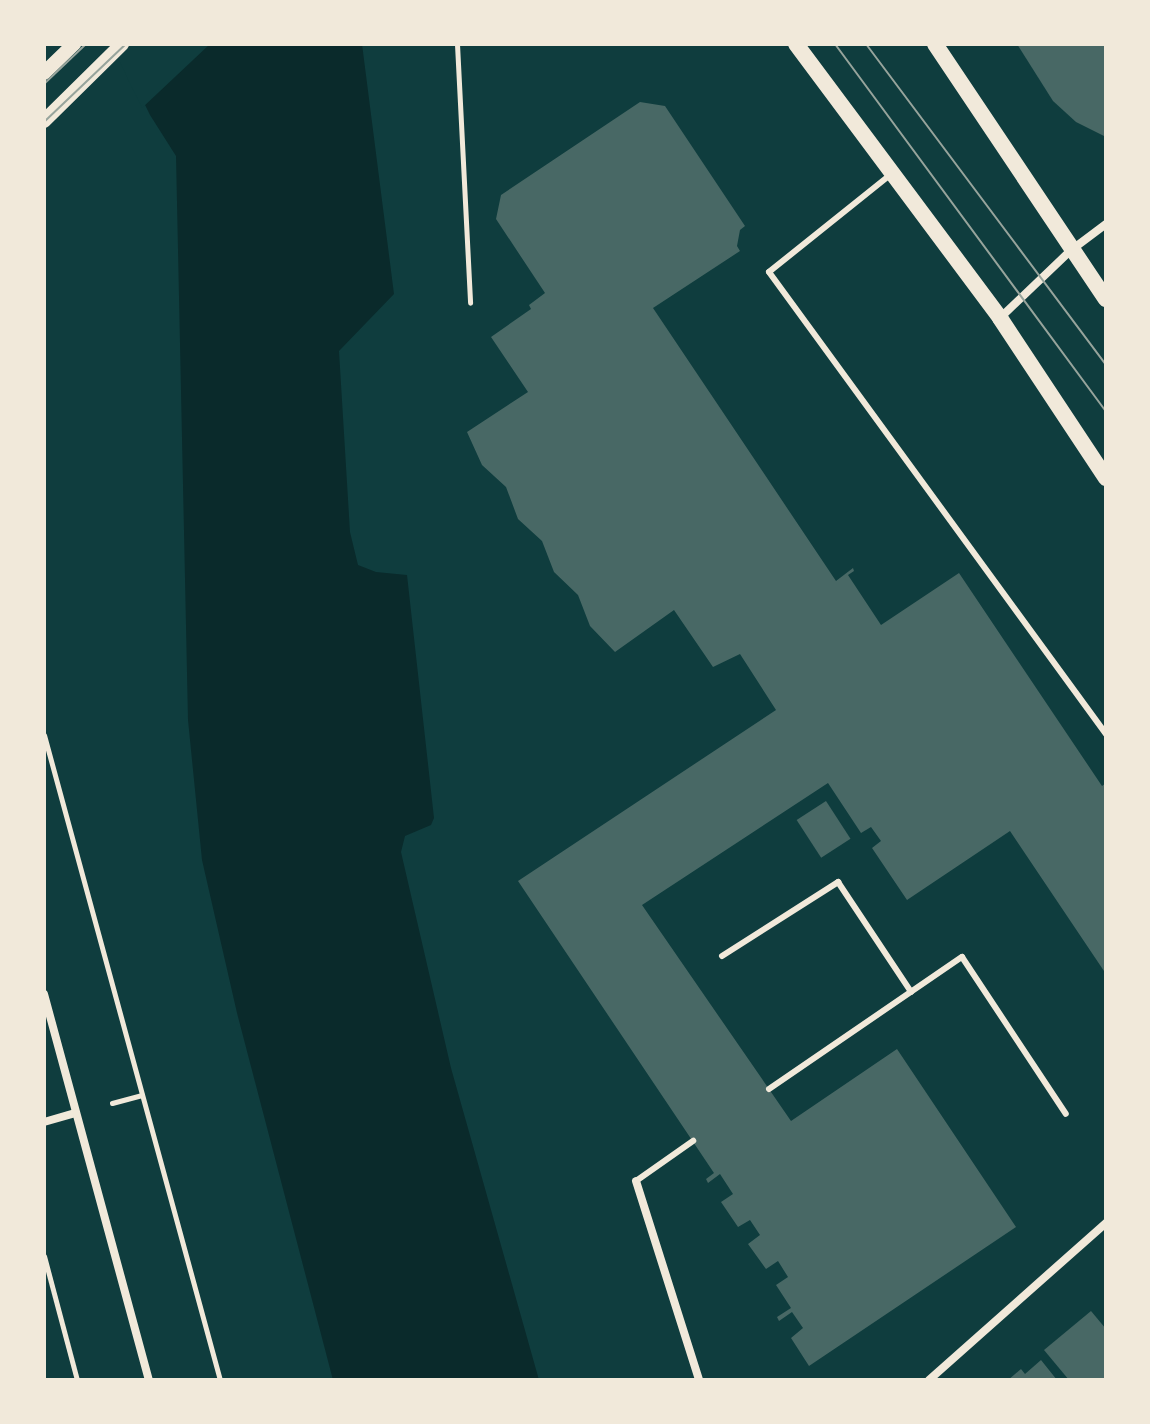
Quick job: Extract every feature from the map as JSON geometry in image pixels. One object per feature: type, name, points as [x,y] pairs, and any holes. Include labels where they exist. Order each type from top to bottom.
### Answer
[{"type":"main road","points":[[796,44],[1000,318],[1106,478]]},
{"type":"main road","points":[[935,44],[1070,251],[1106,299]]},
{"type":"street","points":[[44,73],[74,44]]},
{"type":"street","points":[[44,121],[122,44]]},
{"type":"street","points":[[1000,318],[1070,251],[1106,224]]},
{"type":"street","points":[[44,994],[149,1380]]},
{"type":"street","points":[[44,1122],[76,1113]]},
{"type":"street","points":[[636,1181],[699,1380]]},
{"type":"street","points":[[929,1380],[1106,1223]]},
{"type":"lane","points":[[892,173],[769,272],[1106,734]]},
{"type":"lane","points":[[722,956],[838,882],[911,992]]},
{"type":"lane","points":[[769,1089],[962,957],[1066,1114]]},
{"type":"lane","points":[[636,1181],[693,1141]]},
{"type":"path","points":[[457,44],[470,303]]},
{"type":"path","points":[[44,735],[220,1380]]},
{"type":"path","points":[[44,1256],[77,1380]]},
{"type":"water","points":[[115,44],[362,44],[394,294],[339,351],[350,532],[358,565],[376,572],[407,575],[434,818],[431,825],[405,836],[401,852],[451,1068],[539,1380],[333,1380],[237,1013],[202,860],[188,720],[176,156],[150,115]]},
{"type":"pier","points":[[111,44],[210,44],[142,108]]},
{"type":"building","points":[[1017,44],[1106,44],[1106,137],[1076,122],[1053,101]]},
{"type":"building","points":[[640,102],[665,106],[745,226],[740,230],[737,246],[740,251],[653,308],[836,581],[853,568],[854,571],[848,575],[881,625],[959,573],[1102,786],[1106,783],[1106,974],[1010,831],[907,900],[872,848],[881,841],[871,827],[861,833],[828,783],[642,905],[791,1121],[897,1049],[1016,1227],[809,1366],[791,1338],[803,1328],[792,1312],[779,1321],[777,1317],[791,1308],[776,1285],[788,1277],[778,1261],[766,1269],[748,1244],[760,1235],[750,1220],[738,1227],[721,1202],[733,1194],[720,1174],[708,1183],[706,1179],[714,1173],[518,881],[776,710],[740,654],[713,667],[674,610],[615,652],[590,626],[578,595],[554,572],[542,541],[518,519],[506,487],[482,465],[467,432],[528,392],[491,337],[531,309],[529,305],[545,293],[496,219],[501,195]]},
{"type":"building","points":[[826,801],[851,839],[821,858],[797,820]]},
{"type":"building","points":[[1091,1311],[1106,1329],[1106,1380],[1069,1380],[1044,1350]]},
{"type":"building","points":[[1041,1360],[1057,1380],[1008,1380],[1021,1369],[1025,1374]]},
{"type":"tram line","points":[[44,84],[86,44]]},
{"type":"tram line","points":[[44,122],[126,44]]},
{"type":"tram line","points":[[835,44],[1106,411]]},
{"type":"tram line","points":[[866,44],[1106,365]]}]
